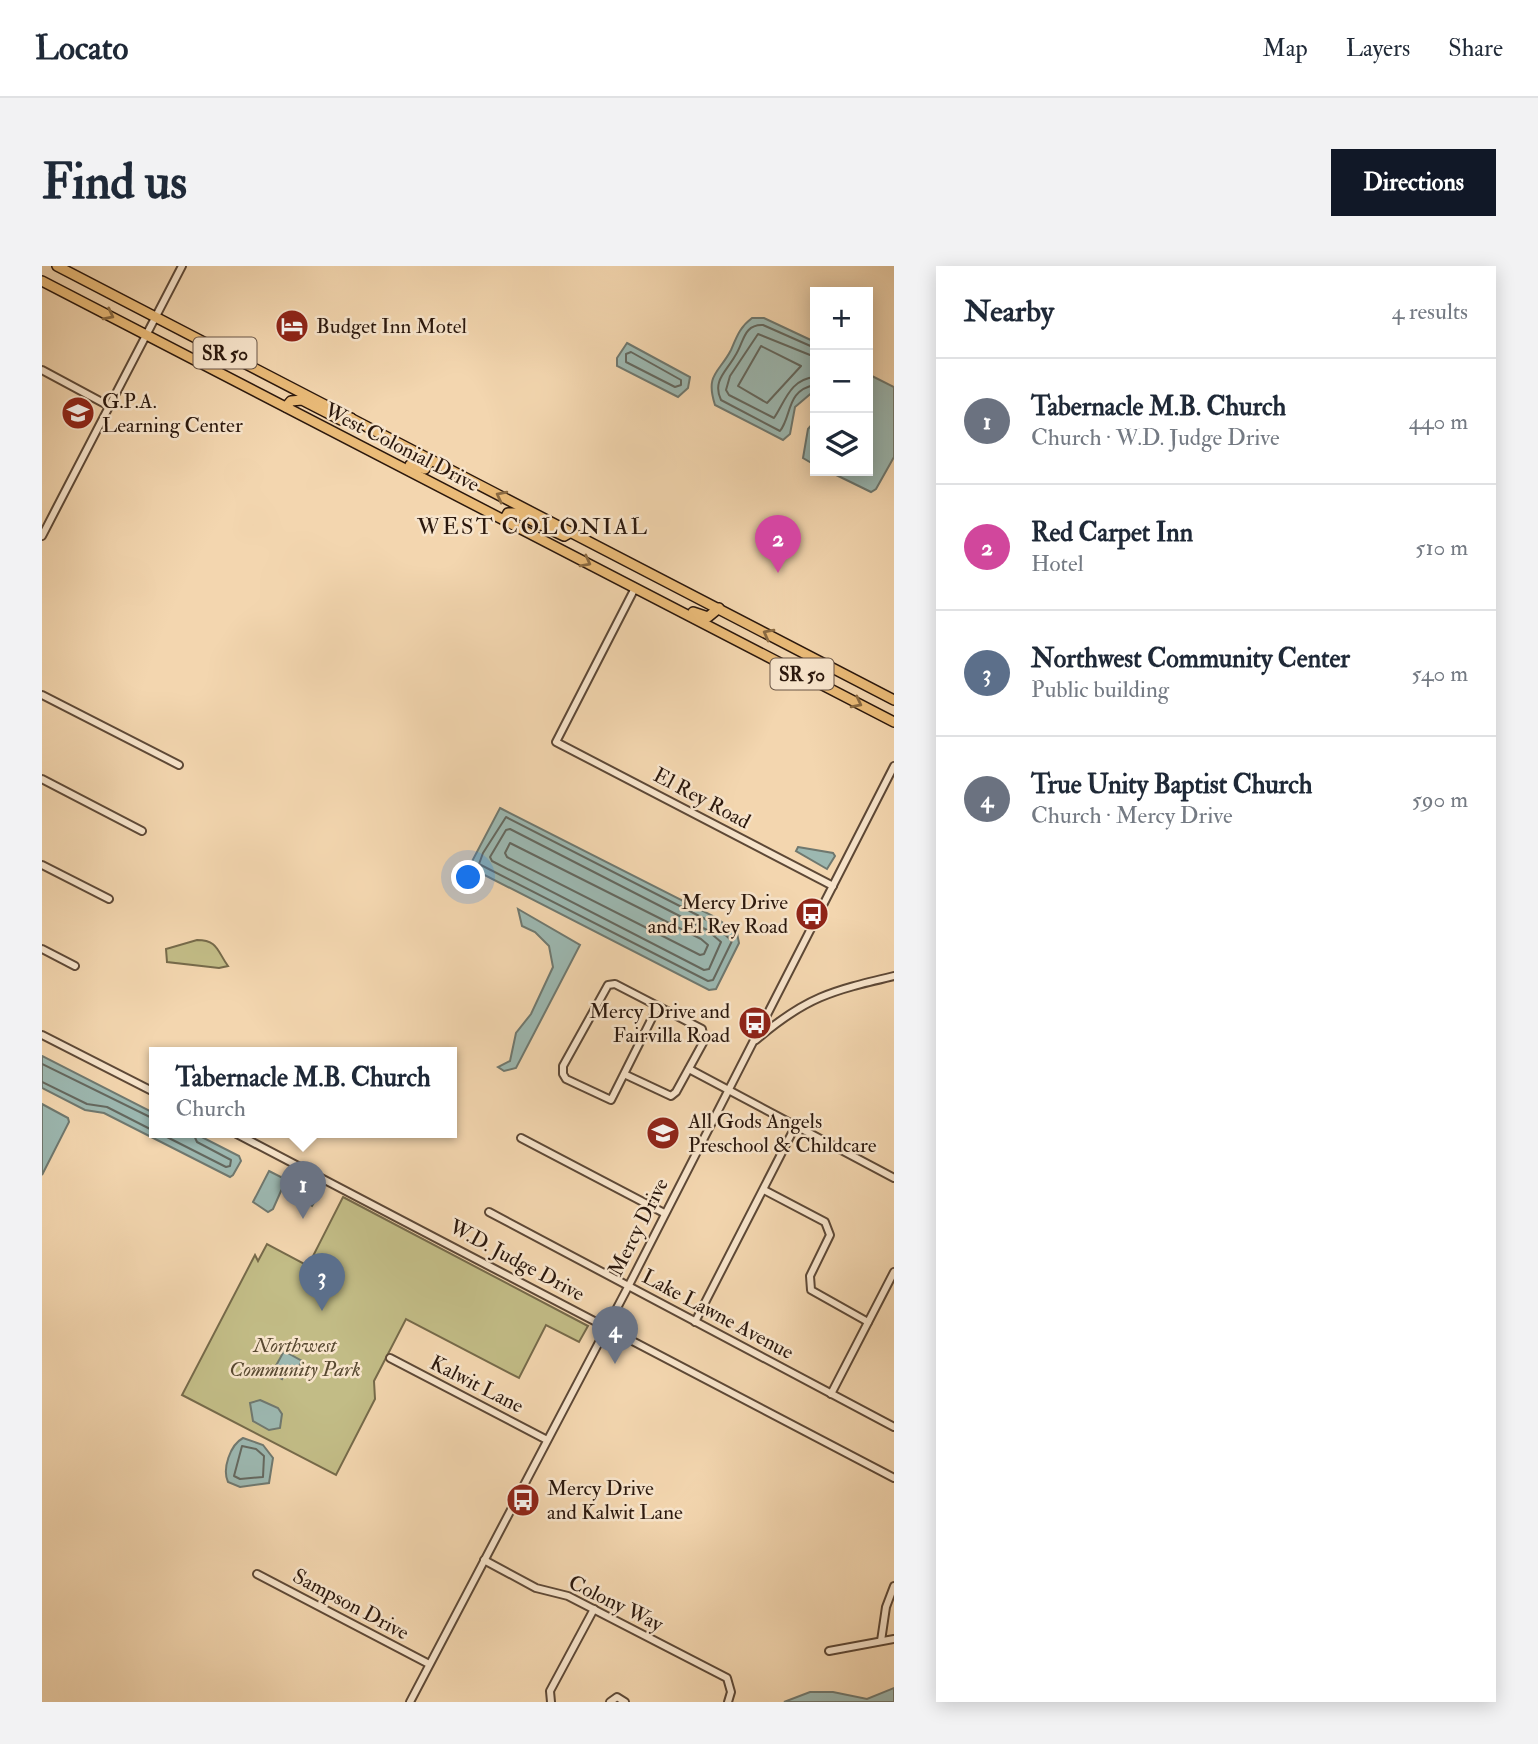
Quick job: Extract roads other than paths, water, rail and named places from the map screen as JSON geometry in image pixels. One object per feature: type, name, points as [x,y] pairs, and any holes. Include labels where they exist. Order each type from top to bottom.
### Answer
[{"type":"highway","name":"West Colonial Drive","points":[[57,266],[894,699]]},
{"type":"highway","name":"West Colonial Drive","points":[[42,281],[894,722]]},
{"type":"highway","points":[[286,407],[291,401],[302,400],[341,420],[351,418]]},
{"type":"highway","points":[[366,449],[375,448],[420,469],[425,469],[431,460]]},
{"type":"highway","points":[[504,520],[508,513],[516,513],[565,536],[571,532]]},
{"type":"highway","points":[[650,595],[659,594],[708,617],[719,608]]},
{"type":"street","points":[[42,537],[181,266]]},
{"type":"street","points":[[42,382],[44,371],[109,405]]},
{"type":"street","name":"El Rey Road","points":[[635,587],[556,742],[832,886]]},
{"type":"street","points":[[42,695],[178,765]]},
{"type":"street","name":"Mercy Drive","points":[[410,1702],[628,1287],[894,766]]},
{"type":"street","points":[[42,779],[142,831]]},
{"type":"street","points":[[42,865],[109,899]]},
{"type":"street","points":[[42,949],[75,966]]},
{"type":"street","points":[[751,1044],[781,1017],[809,1000],[894,976]]},
{"type":"street","points":[[624,1074],[671,1096],[704,1041],[702,1029],[658,1006],[615,984],[608,985],[564,1066],[563,1074],[566,1079],[611,1101],[624,1074],[658,1006]]},
{"type":"street","points":[[767,1013],[781,1017]]},
{"type":"street","points":[[42,1035],[149,1089]]},
{"type":"street","points":[[689,1069],[894,1178]]},
{"type":"street","points":[[695,1322],[796,1125]]},
{"type":"street","name":"W.D. Judge Drive","points":[[245,1138],[894,1478]]},
{"type":"street","points":[[521,1138],[664,1213]]},
{"type":"street","points":[[764,1190],[828,1226],[830,1235],[808,1280],[811,1290],[868,1322]]},
{"type":"street","name":"Lake Lawne Avenue","points":[[489,1212],[894,1427]]},
{"type":"street","points":[[831,1394],[894,1272]]},
{"type":"street","name":"Kalwit Lane","points":[[390,1358],[548,1440]]},
{"type":"street","name":"Colony Way","points":[[484,1560],[536,1588],[568,1596],[727,1678],[730,1684],[728,1702]]},
{"type":"street","name":"Sampson Drive","points":[[257,1574],[429,1664]]},
{"type":"street","points":[[881,1641],[886,1607],[894,1586]]},
{"type":"street","points":[[550,1701],[550,1691],[594,1609]]},
{"type":"street","points":[[829,1651],[894,1639]]},
{"type":"street","points":[[610,1702],[617,1697],[625,1702]]},
{"type":"water","points":[[752,318],[764,318],[810,340],[810,394],[795,407],[790,434],[783,440],[715,405],[712,387],[715,374],[742,328]]},
{"type":"water","points":[[627,343],[690,377],[688,388],[678,397],[617,366],[617,358]]},
{"type":"water","points":[[873,376],[894,387],[894,457],[876,489],[871,492],[838,476],[873,476]]},
{"type":"water","points":[[810,427],[810,462],[803,458]]},
{"type":"water","points":[[500,808],[715,917],[737,933],[739,943],[716,989],[709,990],[469,867]]},
{"type":"water","points":[[798,847],[833,853],[835,856],[827,869],[796,851]]},
{"type":"water","points":[[518,909],[580,945],[516,1068],[504,1071],[498,1067],[510,1061],[516,1033],[531,1014],[553,967],[549,946],[535,932],[522,926]]},
{"type":"water","points":[[42,1056],[149,1110],[149,1136],[104,1113],[85,1110],[42,1088]]},
{"type":"water","points":[[42,1104],[68,1118],[69,1122],[42,1175]]},
{"type":"water","points":[[153,1138],[204,1138],[239,1156],[241,1161],[230,1177]]},
{"type":"water","points":[[269,1171],[285,1179],[285,1182],[273,1209],[268,1212],[253,1202]]},
{"type":"water","points":[[307,1182],[322,1190],[312,1206],[299,1198]]},
{"type":"water","points":[[284,1351],[302,1361],[294,1375],[286,1371],[282,1379],[272,1373]]},
{"type":"water","points":[[260,1400],[278,1408],[282,1414],[280,1428],[269,1430],[253,1421],[250,1403]]},
{"type":"water","points":[[243,1438],[263,1445],[273,1458],[269,1483],[240,1487],[228,1482],[228,1458],[234,1446]]},
{"type":"water","points":[[894,1688],[894,1702],[784,1702],[810,1692],[833,1692],[867,1699]]},
{"type":"place","name":"Budget Inn Motel","points":[[292,326]]},
{"type":"place","name":"G.P.A. Learning Center","points":[[78,413]]},
{"type":"place","name":"Red Carpet Inn","points":[[778,573]]},
{"type":"place","name":"Mercy Drive and El Rey Road","points":[[812,914]]},
{"type":"place","name":"Mercy Drive and Fairvilla Road","points":[[755,1023]]},
{"type":"place","name":"All Gods Angels Preschool & Childcare","points":[[663,1133]]},
{"type":"place","name":"Tabernacle M.B. Church","points":[[303,1219]]},
{"type":"place","name":"Northwest Community Center","points":[[322,1311]]},
{"type":"place","name":"True Unity Baptist Church","points":[[615,1364]]},
{"type":"place","name":"Mercy Drive and Kalwit Lane","points":[[523,1500]]},
{"type":"district","name":"WEST COLONIAL","points":[[533,526]]},
{"type":"park label","name":"Northwest Community Park","points":[[295,1357]]}]
